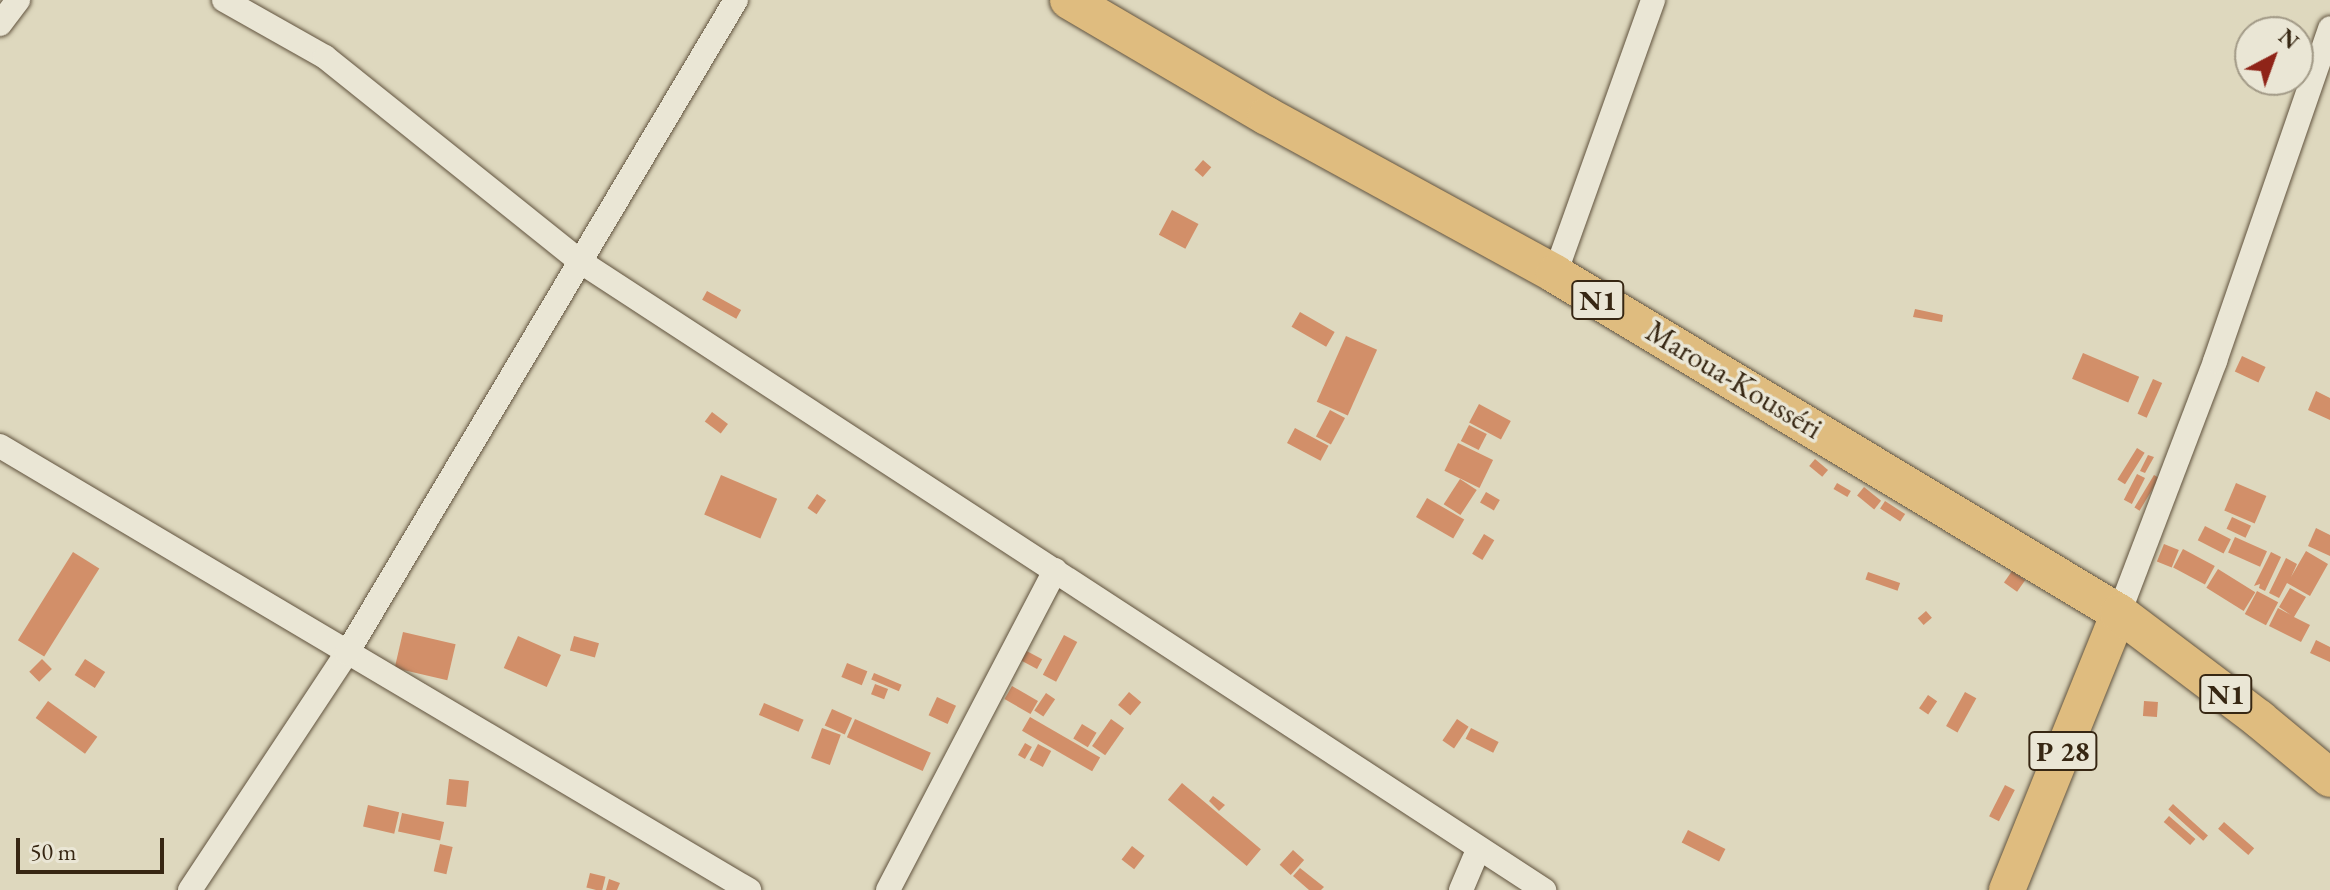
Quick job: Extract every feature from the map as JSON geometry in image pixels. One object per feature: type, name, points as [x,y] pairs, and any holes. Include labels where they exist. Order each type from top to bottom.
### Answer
[{"type":"highway","name":"Maroua-Kousséri","points":[[1069,0],[1267,116],[1555,274],[2119,613],[2259,719],[2330,778]]},
{"type":"main road","name":"P 28","points":[[2007,890],[2119,613]]},
{"type":"street","points":[[0,24],[18,0]]},
{"type":"street","points":[[224,0],[325,57],[581,262],[1478,850],[1544,890]]},
{"type":"street","points":[[190,890],[347,653],[736,0]]},
{"type":"street","points":[[1555,274],[1653,0]]},
{"type":"street","points":[[2119,613],[2326,57],[2330,28]]},
{"type":"street","points":[[0,446],[347,653],[599,798],[749,890]]},
{"type":"street","points":[[888,890],[1055,570]]},
{"type":"street","points":[[1461,890],[1478,850]]},
{"type":"building","points":[[1203,160],[1211,167],[1203,177],[1194,170]]},
{"type":"building","points":[[1172,210],[1198,224],[1185,249],[1159,235]]},
{"type":"building","points":[[707,291],[741,310],[736,319],[702,300]]},
{"type":"building","points":[[1915,309],[1943,315],[1942,322],[1913,317]]},
{"type":"building","points":[[1300,312],[1335,332],[1326,347],[1292,327]]},
{"type":"building","points":[[1346,336],[1377,350],[1348,416],[1317,402]]},
{"type":"building","points":[[2083,353],[2139,377],[2128,403],[2072,379]]},
{"type":"building","points":[[2242,356],[2266,367],[2258,382],[2235,371]]},
{"type":"building","points":[[2153,379],[2162,383],[2147,418],[2138,414]]},
{"type":"building","points":[[2316,391],[2330,398],[2330,420],[2308,410]]},
{"type":"building","points":[[1479,404],[1511,421],[1501,439],[1469,423]]},
{"type":"building","points":[[1330,410],[1345,418],[1331,444],[1316,436]]},
{"type":"building","points":[[712,412],[728,424],[721,434],[705,422]]},
{"type":"building","points":[[1469,425],[1487,434],[1479,450],[1461,441]]},
{"type":"building","points":[[1295,428],[1329,446],[1321,461],[1287,443]]},
{"type":"building","points":[[1458,443],[1493,460],[1479,488],[1444,471]]},
{"type":"building","points":[[2137,448],[2145,453],[2125,484],[2117,479]]},
{"type":"building","points":[[2148,455],[2154,457],[2145,473],[2140,471]]},
{"type":"building","points":[[1815,459],[1828,470],[1822,477],[1809,466]]},
{"type":"building","points":[[2137,474],[2145,478],[2132,504],[2124,500]]},
{"type":"building","points":[[721,475],[777,499],[760,538],[704,515]]},
{"type":"building","points":[[2154,475],[2159,478],[2140,511],[2134,508]]},
{"type":"building","points":[[1460,479],[1477,490],[1460,515],[1444,504]]},
{"type":"building","points":[[1837,483],[1851,491],[1847,497],[1834,489]]},
{"type":"building","points":[[2236,483],[2266,496],[2255,524],[2224,511]]},
{"type":"building","points":[[1864,487],[1881,501],[1874,509],[1857,496]]},
{"type":"building","points":[[1486,492],[1500,500],[1494,510],[1480,502]]},
{"type":"building","points":[[817,494],[826,500],[817,514],[807,508]]},
{"type":"building","points":[[1427,498],[1464,520],[1453,539],[1416,517]]},
{"type":"building","points":[[1885,501],[1905,514],[1900,522],[1880,509]]},
{"type":"building","points":[[2232,517],[2251,526],[2246,538],[2227,529]]},
{"type":"building","points":[[2205,526],[2231,539],[2224,553],[2198,540]]},
{"type":"building","points":[[2316,528],[2330,535],[2330,556],[2308,546]]},
{"type":"building","points":[[1484,534],[1494,540],[1482,560],[1472,554]]},
{"type":"building","points":[[2235,537],[2267,551],[2260,567],[2228,553]]},
{"type":"building","points":[[2164,544],[2179,550],[2172,568],[2157,562]]},
{"type":"building","points":[[2183,549],[2215,566],[2205,584],[2173,568]]},
{"type":"building","points":[[2306,551],[2328,564],[2310,596],[2287,583],[2279,598],[2269,593],[2286,558],[2297,564],[2291,577]]},
{"type":"building","points":[[73,552],[99,568],[44,657],[18,640]]},
{"type":"building","points":[[2271,552],[2281,557],[2265,591],[2259,588],[2260,584],[2254,586]]},
{"type":"building","points":[[2218,569],[2255,592],[2244,611],[2206,588]]},
{"type":"building","points":[[2012,571],[2025,580],[2017,592],[2004,582]]},
{"type":"building","points":[[1868,572],[1900,583],[1898,591],[1865,580]]},
{"type":"building","points":[[2290,588],[2306,597],[2294,617],[2310,625],[2301,642],[2269,626],[2278,608],[2291,615],[2279,607]]},
{"type":"building","points":[[2257,591],[2278,602],[2266,625],[2245,614]]},
{"type":"building","points":[[1926,611],[1932,618],[1924,625],[1918,618]]},
{"type":"building","points":[[403,632],[456,644],[447,680],[395,668]]},
{"type":"building","points":[[1064,635],[1077,642],[1056,682],[1043,675]]},
{"type":"building","points":[[518,636],[561,655],[547,687],[504,668]]},
{"type":"building","points":[[574,636],[599,643],[595,658],[570,650]]},
{"type":"building","points":[[2316,640],[2330,647],[2330,662],[2310,653]]},
{"type":"building","points":[[1021,648],[1042,659],[1037,669],[1016,658]]},
{"type":"building","points":[[42,659],[52,669],[39,682],[29,672]]},
{"type":"building","points":[[85,659],[105,672],[95,688],[75,675]]},
{"type":"building","points":[[847,663],[867,671],[862,685],[841,677]]},
{"type":"building","points":[[874,673],[902,685],[899,691],[871,679]]},
{"type":"building","points":[[875,684],[888,689],[884,699],[871,694]]},
{"type":"building","points":[[1012,686],[1038,701],[1030,714],[1004,699]]},
{"type":"building","points":[[1129,692],[1141,702],[1130,715],[1118,705]]},
{"type":"building","points":[[1965,692],[1976,698],[1957,732],[1946,726]]},
{"type":"building","points":[[1046,693],[1055,699],[1043,717],[1034,710]]},
{"type":"building","points":[[1928,695],[1937,701],[1928,714],[1919,708]]},
{"type":"building","points":[[937,697],[956,706],[948,724],[929,715]]},
{"type":"building","points":[[48,701],[97,737],[85,754],[36,718]]},
{"type":"building","points":[[2144,701],[2158,702],[2157,717],[2143,716]]},
{"type":"building","points":[[764,703],[804,720],[799,732],[759,715]]},
{"type":"building","points":[[832,709],[852,718],[845,734],[825,725]]},
{"type":"building","points":[[1030,717],[1100,758],[1092,771],[1022,731]]},
{"type":"building","points":[[855,719],[931,753],[923,771],[847,737]]},
{"type":"building","points":[[1111,719],[1124,728],[1105,755],[1092,746]]},
{"type":"building","points":[[1457,719],[1469,727],[1454,748],[1442,741]]},
{"type":"building","points":[[1082,724],[1097,733],[1088,747],[1073,739]]},
{"type":"building","points":[[822,728],[841,735],[830,765],[811,758]]},
{"type":"building","points":[[1471,728],[1499,742],[1493,753],[1466,739]]},
{"type":"building","points":[[1025,743],[1032,747],[1025,759],[1018,755]]},
{"type":"building","points":[[1038,744],[1051,751],[1043,767],[1030,760]]},
{"type":"building","points":[[449,779],[469,781],[466,807],[446,805]]},
{"type":"building","points":[[1182,783],[1261,849],[1247,866],[1168,800]]},
{"type":"building","points":[[2005,785],[2015,790],[1999,821],[1989,816]]},
{"type":"building","points":[[1213,796],[1225,805],[1219,811],[1209,801]]},
{"type":"building","points":[[2173,804],[2208,835],[2203,841],[2168,809]]},
{"type":"building","points":[[368,805],[399,812],[394,834],[363,826]]},
{"type":"building","points":[[402,813],[444,822],[440,841],[398,832]]},
{"type":"building","points":[[2169,816],[2195,839],[2190,845],[2164,822]]},
{"type":"building","points":[[2224,822],[2254,848],[2248,855],[2218,829]]},
{"type":"building","points":[[1688,830],[1725,849],[1719,862],[1682,842]]},
{"type":"building","points":[[440,844],[453,847],[446,874],[434,871]]},
{"type":"building","points":[[1132,846],[1145,856],[1134,869],[1122,859]]},
{"type":"building","points":[[1293,850],[1304,860],[1291,875],[1280,865]]},
{"type":"building","points":[[1300,868],[1324,887],[1309,890],[1293,876]]},
{"type":"building","points":[[590,873],[606,877],[602,890],[586,888]]},
{"type":"building","points":[[609,879],[620,883],[617,890],[606,890]]}]
